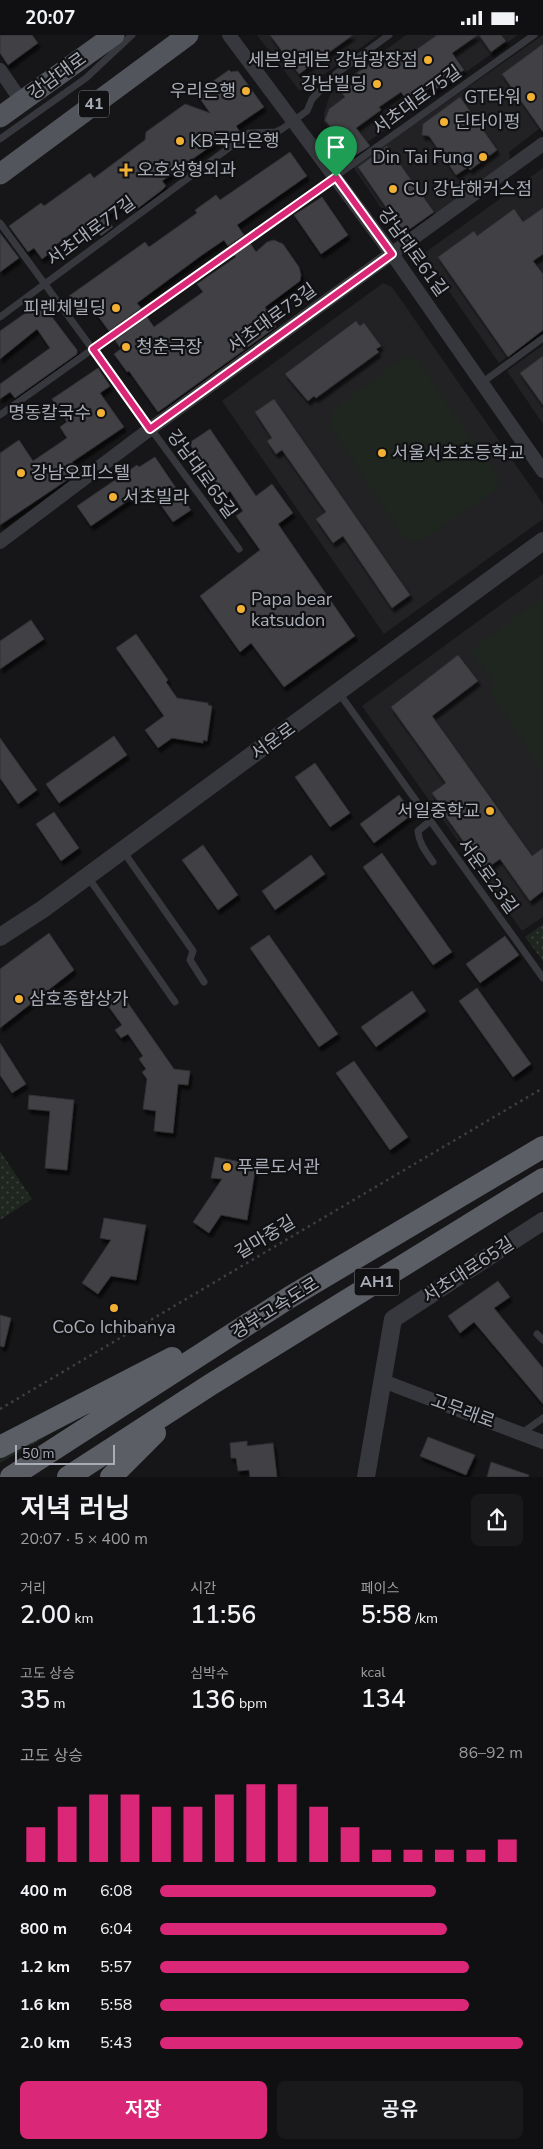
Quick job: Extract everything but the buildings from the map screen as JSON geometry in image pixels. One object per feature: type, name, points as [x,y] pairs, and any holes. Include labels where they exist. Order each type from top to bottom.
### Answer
[{"type":"highway","name":"경부고속도로","points":[[12,1477],[290,1297],[543,1147]]},
{"type":"highway","name":"경부고속도로","points":[[68,1477],[210,1385],[543,1179]]},
{"type":"highway","points":[[0,1447],[290,1297]]},
{"type":"highway","points":[[111,1477],[166,1423],[210,1385]]},
{"type":"main road","name":"강남대로","points":[[0,117],[114,35]]},
{"type":"main road","name":"41","points":[[0,174],[188,35]]},
{"type":"street","name":"강남대로61길","points":[[229,35],[392,254],[543,471]]},
{"type":"street","points":[[0,70],[22,102]]},
{"type":"street","name":"서초대로73길","points":[[0,542],[150,429],[543,144]]},
{"type":"street","name":"서운로","points":[[0,937],[88,876],[339,693],[543,541]]},
{"type":"street","name":"서초대로65길","points":[[383,1381],[393,1319],[543,1221]]},
{"type":"street","points":[[366,1477],[383,1381]]},
{"type":"street","name":"고무래로","points":[[383,1381],[543,1442]]},
{"type":"lane","points":[[0,139],[86,78],[132,35]]},
{"type":"lane","name":"서초대로77길","points":[[0,317],[249,133],[276,132],[294,121],[307,111],[312,99],[337,73],[389,35]]},
{"type":"lane","name":"서초대로75길","points":[[0,415],[534,35]]},
{"type":"lane","points":[[0,166],[36,147]]},
{"type":"lane","name":"강남대로65길","points":[[0,223],[239,549]]},
{"type":"lane","points":[[483,383],[543,338]]},
{"type":"lane","name":"서운로23길","points":[[339,693],[543,978]]},
{"type":"lane","points":[[430,821],[418,831],[420,844],[433,862]]},
{"type":"lane","points":[[123,850],[193,951],[190,960],[204,981]]},
{"type":"lane","points":[[88,876],[175,1002]]},
{"type":"lane","points":[[537,1334],[543,1341]]},
{"type":"lane","points":[[522,1433],[543,1419]]},
{"type":"path","name":"길마중길","points":[[0,1409],[543,1088]]},
{"type":"shaded area","points":[[257,35],[378,35],[303,90],[299,90]]},
{"type":"shaded area","points":[[406,35],[518,35],[348,156],[324,122],[324,113],[330,95],[345,80]]},
{"type":"shaded area","points":[[543,35],[543,126],[509,152],[510,159],[507,162],[402,238],[353,167]]},
{"type":"shaded area","points":[[543,168],[543,331],[499,363],[423,254]]},
{"type":"shaded area","name":"서울서초초등학교","points":[[383,283],[392,287],[543,504],[543,519],[384,634],[222,401]]},
{"type":"shaded area","points":[[543,345],[543,424],[507,371]]},
{"type":"shaded area","name":"서일중학교","points":[[543,574],[543,917],[522,931],[362,706]]},
{"type":"green space","points":[[409,357],[415,358],[496,473],[500,482],[494,491],[426,538],[412,541],[404,537],[330,425],[333,412],[338,406],[398,361]]},
{"type":"green space","points":[[543,597],[543,771],[491,694],[494,681],[470,651]]},
{"type":"green space","points":[[543,924],[543,961],[525,937]]},
{"type":"green space","points":[[0,1151],[32,1199],[0,1220]]},
{"type":"green space","points":[[78,1418],[0,1463],[0,1452]]},
{"type":"place","name":"세븐일레븐 강남광장점","points":[[428,60]]},
{"type":"place","name":"강남빌딩","points":[[377,84]]},
{"type":"place","name":"우리은행","points":[[246,91]]},
{"type":"place","name":"GT타워","points":[[531,97]]},
{"type":"place","name":"딘타이펑","points":[[444,122]]},
{"type":"place","name":"KB국민은행","points":[[180,141]]},
{"type":"place","name":"Din Tai Fung","points":[[483,157]]},
{"type":"place","name":"오호성형외과","points":[[126,170]]},
{"type":"place","name":"CU 강남해커스점","points":[[393,189]]},
{"type":"place","name":"피렌체빌딩","points":[[116,308]]},
{"type":"place","name":"청춘극장","points":[[126,347]]},
{"type":"place","name":"명동칼국수","points":[[101,413]]},
{"type":"place","name":"서울서초초등학교","points":[[382,453]]},
{"type":"place","name":"강남오피스텔","points":[[21,473]]},
{"type":"place","name":"서초빌라","points":[[113,497]]},
{"type":"place","name":"Papa bear katsudon","points":[[241,609]]},
{"type":"place","name":"서일중학교","points":[[490,811]]},
{"type":"place","name":"삼호종합상가","points":[[19,999]]},
{"type":"place","name":"푸른도서관","points":[[227,1167]]},
{"type":"place","name":"CoCo Ichibanya","points":[[114,1308]]},
{"type":"route","points":[[336,177],[392,254],[150,429],[93,349],[336,177]]}]
